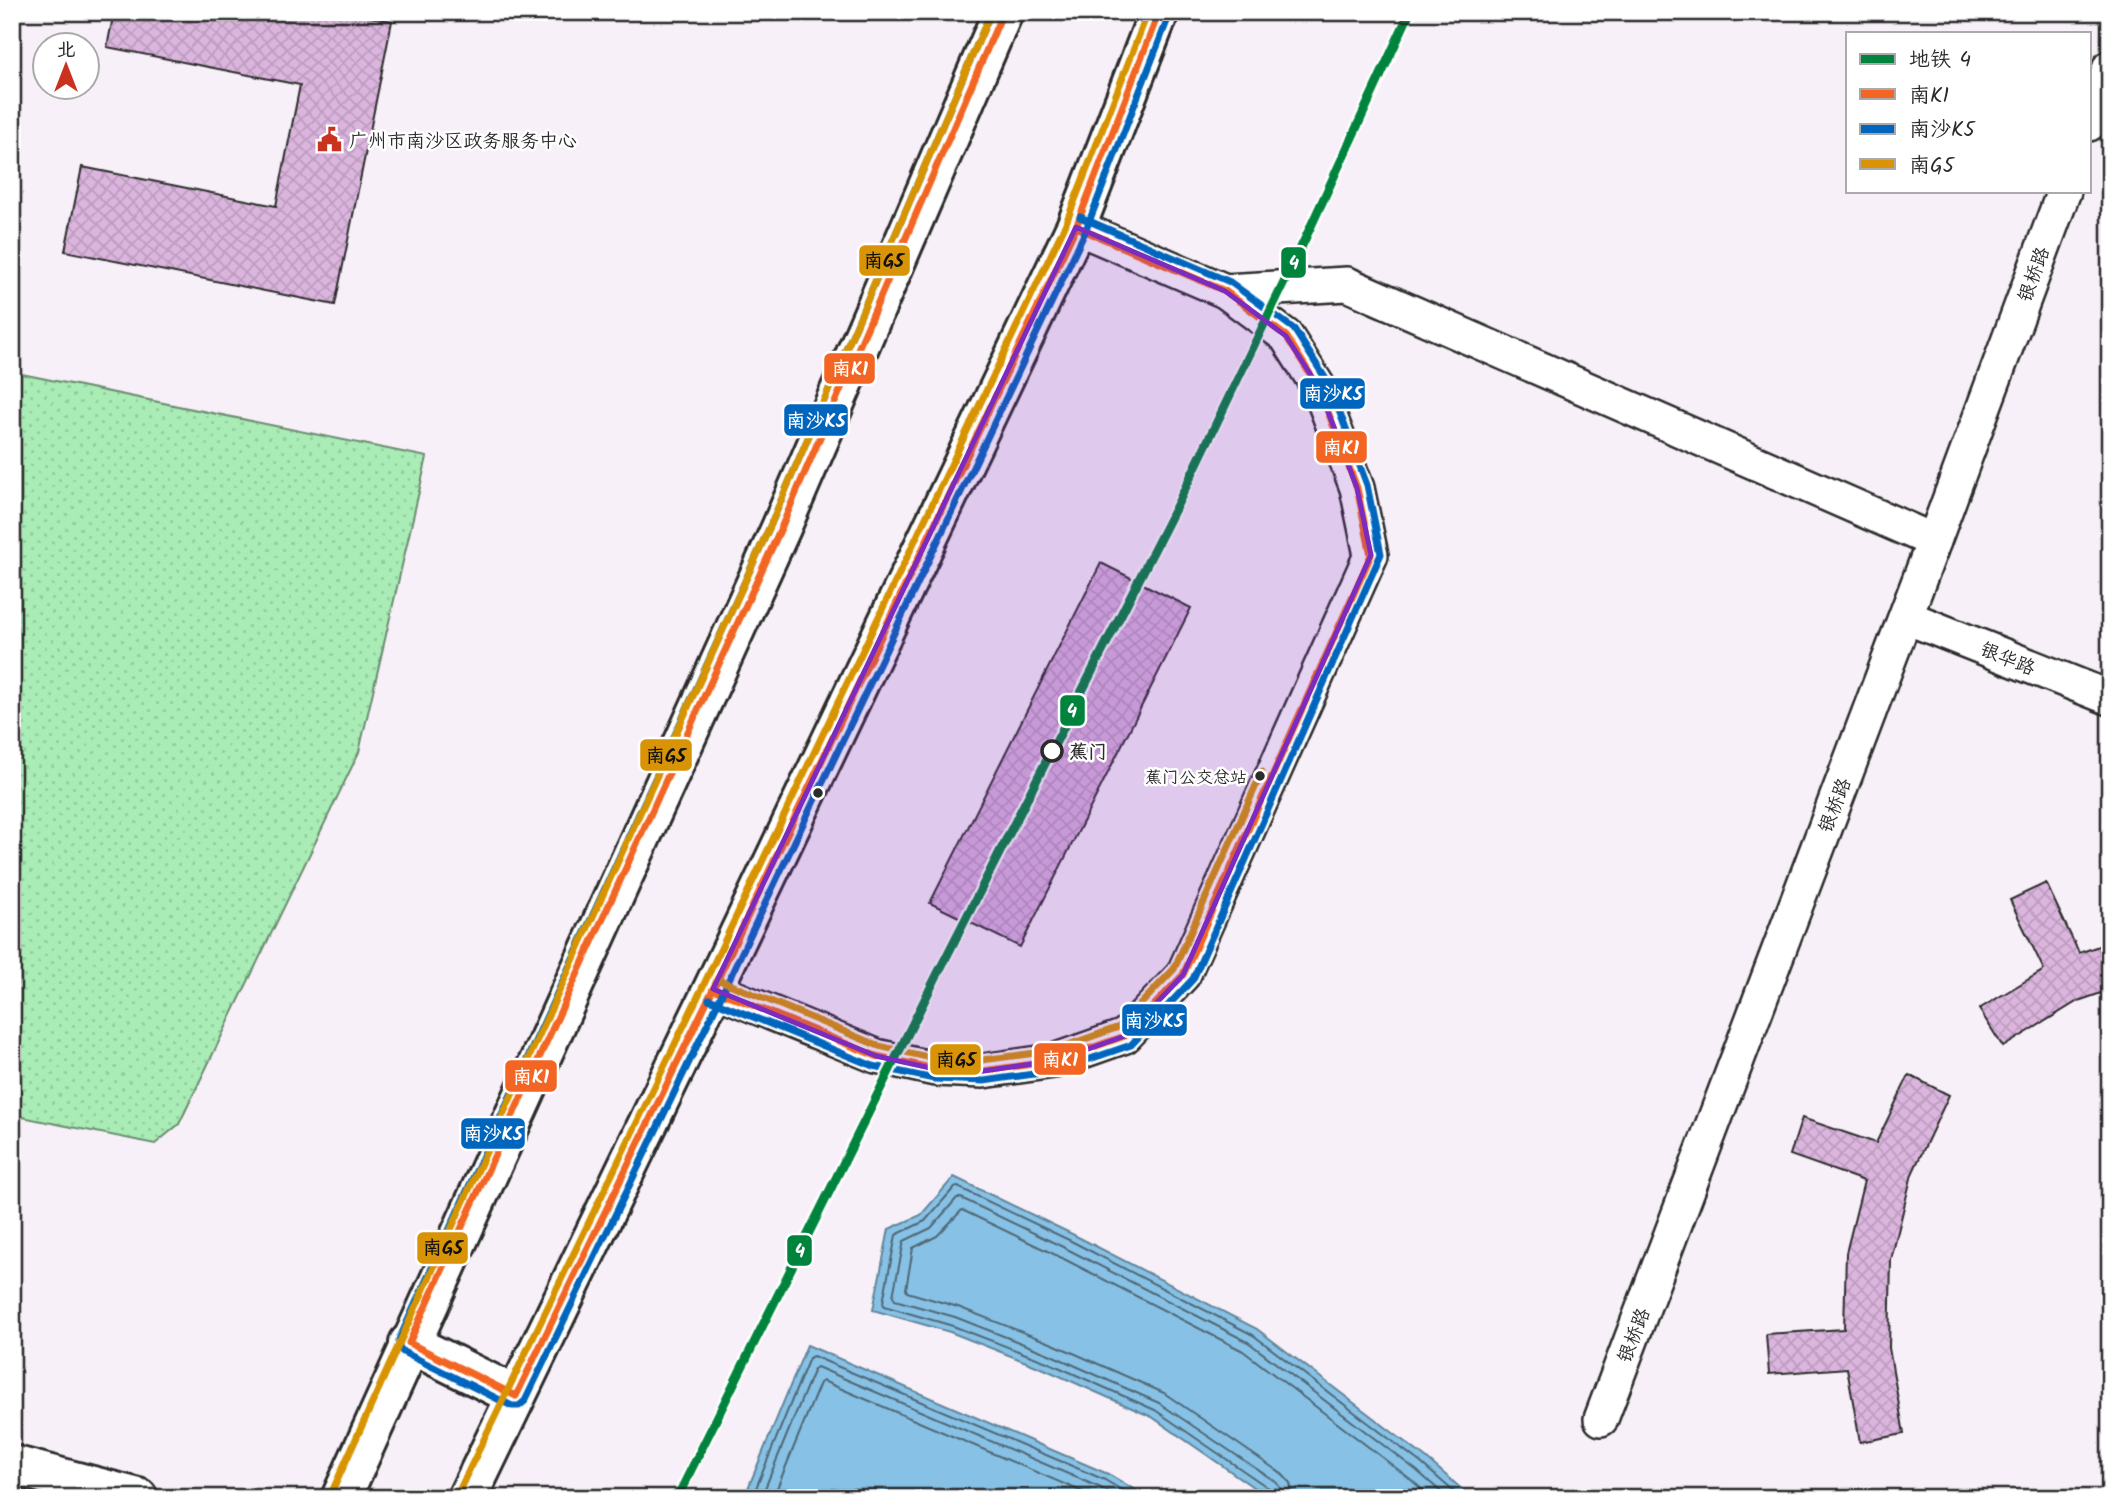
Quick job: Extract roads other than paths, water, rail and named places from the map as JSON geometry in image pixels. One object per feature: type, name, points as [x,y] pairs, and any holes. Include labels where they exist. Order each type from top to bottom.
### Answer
[{"type":"main road","points":[[341,1498],[409,1343],[781,528],[1003,12]]},
{"type":"main road","points":[[467,1498],[1076,227],[1159,12]]},
{"type":"main road","points":[[409,1343],[516,1396]]},
{"type":"main road","points":[[12,1465],[138,1498]]},
{"type":"street","points":[[2090,121],[2110,67]]},
{"type":"street","name":"银桥路","points":[[1601,1419],[1906,617],[2064,192]]},
{"type":"street","points":[[713,989],[876,1056],[934,1069],[983,1071],[1054,1061],[1125,1036],[1183,975],[1371,555],[1357,488],[1319,388],[1286,336],[1225,291],[1076,227]]},
{"type":"street","points":[[1225,291],[1347,284],[1934,541]]},
{"type":"street","name":"银华路","points":[[1906,617],[2110,698]]},
{"type":"water","points":[[954,1177],[1257,1329],[1426,1458],[1472,1498],[1269,1498],[1152,1417],[1044,1369],[950,1332],[873,1310],[889,1229],[921,1215]]},
{"type":"water","points":[[807,1345],[1108,1474],[1149,1498],[744,1498]]},
{"type":"metro line","name":"4","points":[[677,1498],[935,979],[1179,501],[1410,12]]},
{"type":"place","name":"广州市南沙区政务服务中心","points":[[329,140]]},
{"type":"place","name":"蕉门","points":[[1052,751]]},
{"type":"place","name":"蕉门公交总站","points":[[1260,776]]}]
